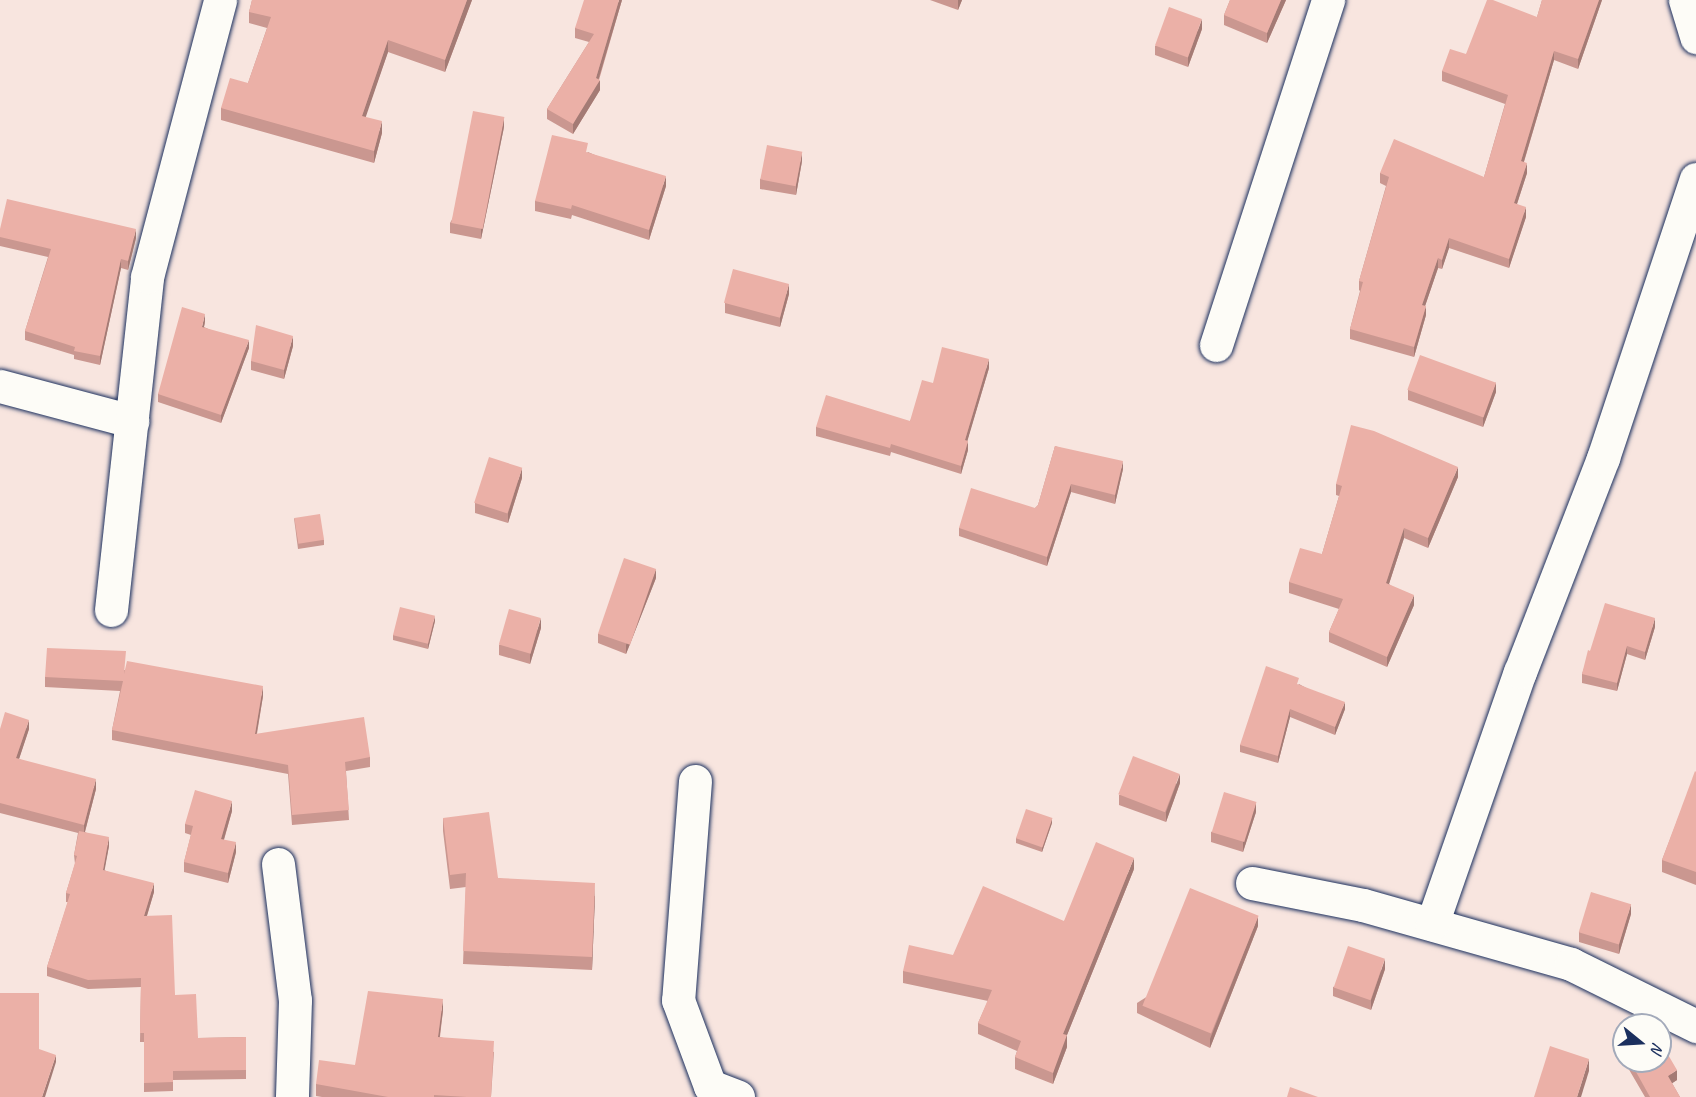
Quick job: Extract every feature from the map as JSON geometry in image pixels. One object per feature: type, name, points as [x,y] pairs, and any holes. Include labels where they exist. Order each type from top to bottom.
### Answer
[{"type":"street","points":[[111,610],[147,277],[219,0]]},
{"type":"street","points":[[1216,345],[1328,0]]},
{"type":"street","points":[[1684,0],[1696,37]]},
{"type":"street","points":[[1432,924],[1520,672],[1603,458],[1696,179]]},
{"type":"street","points":[[0,386],[132,421]]},
{"type":"street","points":[[695,781],[678,1000],[710,1086],[738,1097]]},
{"type":"street","points":[[278,864],[295,1000],[292,1097]]},
{"type":"street","points":[[1252,883],[1363,905],[1571,964],[1696,1026]]},
{"type":"building","points":[[252,0],[467,0],[445,60],[388,40],[362,116],[382,121],[374,151],[221,108],[230,78],[248,83],[271,17],[249,12]]},
{"type":"building","points":[[584,0],[619,0],[596,78],[600,80],[573,124],[547,109],[594,34],[575,28]]},
{"type":"building","points":[[1230,0],[1281,0],[1267,33],[1224,15]]},
{"type":"building","points":[[1487,0],[1493,0],[1537,17],[1542,0],[1599,0],[1578,59],[1554,51],[1521,161],[1527,163],[1514,203],[1526,207],[1509,259],[1449,238],[1442,260],[1438,258],[1422,305],[1426,306],[1414,347],[1350,329],[1363,282],[1359,281],[1389,177],[1380,173],[1394,139],[1484,177],[1508,95],[1442,71],[1450,49],[1466,54]]},
{"type":"building","points":[[1169,7],[1202,19],[1188,57],[1155,46]]},
{"type":"building","points":[[473,111],[504,117],[483,229],[451,223]]},
{"type":"building","points":[[552,135],[588,143],[586,152],[666,176],[649,230],[572,205],[571,209],[535,201]]},
{"type":"building","points":[[767,145],[802,152],[796,186],[760,179]]},
{"type":"building","points":[[7,199],[136,229],[128,261],[121,259],[100,356],[74,351],[75,347],[25,331],[51,249],[0,237]]},
{"type":"building","points":[[733,269],[789,284],[780,318],[724,303]]},
{"type":"building","points":[[182,307],[205,314],[202,327],[249,340],[221,415],[158,394]]},
{"type":"building","points":[[256,325],[293,336],[284,370],[251,361]]},
{"type":"building","points":[[942,347],[989,359],[965,440],[968,441],[961,466],[891,444],[890,448],[816,427],[826,395],[910,421],[922,380],[933,383]]},
{"type":"building","points":[[1420,355],[1496,383],[1483,417],[1407,390]]},
{"type":"building","points":[[1351,425],[1374,431],[1458,467],[1428,538],[1404,528],[1386,583],[1414,595],[1387,657],[1329,632],[1343,599],[1289,582],[1300,548],[1322,554],[1342,486],[1336,484]]},
{"type":"building","points":[[1055,446],[1123,461],[1115,495],[1071,484],[1047,557],[959,528],[971,488],[1035,508],[1038,505]]},
{"type":"building","points":[[489,457],[522,468],[507,513],[474,503]]},
{"type":"building","points":[[320,514],[324,540],[298,544],[294,518]]},
{"type":"building","points":[[624,558],[656,569],[630,645],[598,634]]},
{"type":"building","points":[[1605,603],[1655,618],[1645,652],[1627,646],[1617,683],[1582,674]]},
{"type":"building","points":[[400,607],[435,616],[428,644],[393,635]]},
{"type":"building","points":[[509,609],[541,618],[531,654],[499,645]]},
{"type":"building","points":[[47,648],[126,651],[124,674],[127,661],[263,686],[255,734],[364,717],[370,757],[345,762],[349,810],[292,815],[288,765],[112,730],[123,681],[45,677]]},
{"type":"building","points":[[1266,666],[1299,678],[1297,684],[1345,702],[1335,727],[1290,709],[1278,756],[1240,745]]},
{"type":"building","points":[[5,712],[29,720],[16,758],[96,779],[84,825],[0,803],[0,729]]},
{"type":"building","points":[[1133,756],[1180,774],[1165,812],[1118,794]]},
{"type":"building","points":[[1696,772],[1696,872],[1662,860]]},
{"type":"building","points":[[195,790],[232,801],[221,839],[236,842],[228,873],[184,862],[193,826],[185,824]]},
{"type":"building","points":[[1224,792],[1257,802],[1244,842],[1212,832]]},
{"type":"building","points":[[1026,809],[1052,818],[1042,847],[1016,838]]},
{"type":"building","points":[[489,812],[498,878],[595,883],[592,957],[463,951],[466,873],[450,875],[443,818]]},
{"type":"building","points":[[79,831],[109,837],[103,870],[154,883],[144,916],[172,915],[175,995],[196,994],[198,1038],[246,1037],[246,1070],[173,1071],[173,1082],[144,1083],[144,1033],[140,1033],[141,978],[88,980],[47,967],[70,894],[66,893],[77,856],[74,855]]},
{"type":"building","points":[[1096,842],[1134,858],[1063,1034],[1067,1035],[1053,1073],[1015,1057],[1021,1041],[978,1023],[992,990],[903,971],[909,945],[953,955],[983,886],[1064,921]]},
{"type":"building","points":[[1190,888],[1259,916],[1211,1033],[1142,1006]]},
{"type":"building","points":[[1591,892],[1631,904],[1619,944],[1579,932]]},
{"type":"building","points":[[1348,946],[1385,959],[1371,1000],[1334,988]]},
{"type":"building","points":[[368,991],[443,999],[438,1037],[494,1041],[491,1097],[434,1095],[434,1097],[388,1097],[316,1084],[319,1060],[355,1065]]},
{"type":"building","points":[[0,993],[39,993],[39,1049],[56,1055],[42,1097],[0,1097]]},
{"type":"building","points":[[1550,1046],[1589,1059],[1577,1097],[1534,1097]]},
{"type":"building","points":[[1672,1061],[1677,1070],[1668,1076],[1680,1097],[1650,1097],[1637,1073],[1672,1073]]},
{"type":"building","points":[[1290,1087],[1318,1097],[1287,1097]]}]
